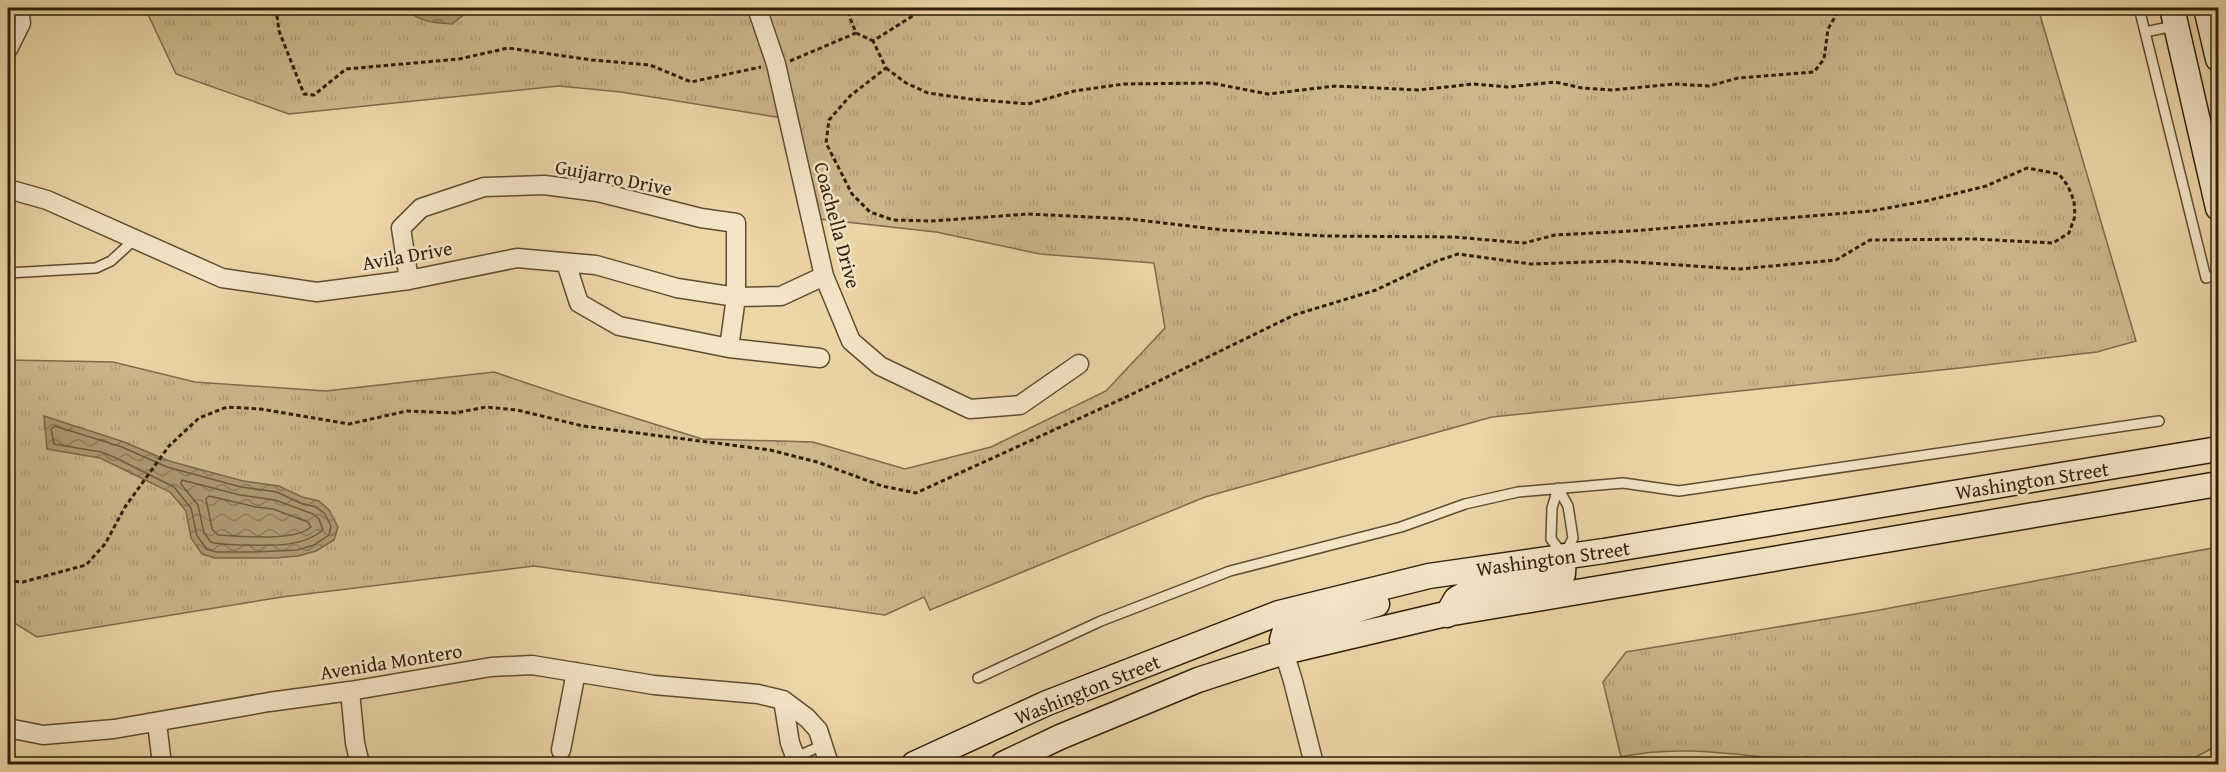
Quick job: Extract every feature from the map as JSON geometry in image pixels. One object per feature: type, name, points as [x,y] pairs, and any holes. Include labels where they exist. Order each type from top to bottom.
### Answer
[{"type":"main road","points":[[2206,8],[2218,59]]},
{"type":"main road","points":[[2174,16],[2218,208]]},
{"type":"main road","name":"Washington Street","points":[[914,765],[1047,703],[1279,613],[1391,585],[1429,576],[1604,551],[2218,449]]},
{"type":"main road","name":"Washington Street","points":[[1004,765],[1060,737],[1198,680],[1284,652],[1447,615],[2218,484]]},
{"type":"main road","points":[[1447,615],[1456,599],[1468,592],[1558,579],[1563,574],[1564,556]]},
{"type":"main road","points":[[1284,652],[1282,640],[1284,633],[1377,604],[1391,585]]},
{"type":"street","points":[[8,49],[21,23],[19,8]]},
{"type":"street","name":"Coachella Drive","points":[[757,8],[776,64],[824,276],[851,341],[880,366],[970,409],[1020,405],[1079,364]]},
{"type":"street","name":"Guijarro Drive","points":[[409,280],[401,228],[421,208],[484,187],[544,185],[598,192],[700,218],[736,223],[736,297]]},
{"type":"street","name":"Avila Drive","points":[[8,189],[47,200],[222,278],[316,292],[409,280],[517,258],[596,266],[677,288],[736,297],[781,296],[824,276]]},
{"type":"street","points":[[566,263],[579,303],[619,326],[729,348],[820,358]]},
{"type":"street","points":[[729,348],[736,297]]},
{"type":"street","points":[[1284,652],[1314,765]]},
{"type":"street","name":"Avenida Montero","points":[[8,728],[43,735],[114,729],[269,702],[491,668],[532,664],[654,685],[758,694],[783,700],[807,718],[818,730],[829,765]]},
{"type":"street","points":[[561,750],[576,672]]},
{"type":"street","points":[[350,691],[355,743],[360,765]]},
{"type":"street","points":[[783,700],[790,743],[797,761]]},
{"type":"street","points":[[157,723],[162,765]]},
{"type":"lane","points":[[2139,8],[2206,278],[2218,275]]},
{"type":"lane","points":[[2145,32],[2174,16]]},
{"type":"lane","points":[[8,273],[96,268],[111,261],[135,238]]},
{"type":"lane","points":[[978,678],[1101,621],[1230,571],[1401,527],[1465,504],[1518,492],[1623,483],[1679,491],[2159,421]]},
{"type":"lane","points":[[1558,488],[1568,506],[1573,537],[1564,556],[1551,539],[1552,508],[1558,488]]},
{"type":"lane","points":[[797,761],[823,745]]},
{"type":"path","points":[[276,8],[279,31],[304,94],[314,95],[346,69],[459,59],[508,48],[592,60],[650,65],[691,82],[795,60],[856,33]]},
{"type":"path","points":[[846,8],[856,33],[873,41],[886,68],[906,83],[928,93],[1028,104],[1074,91],[1124,84],[1211,82],[1268,94],[1336,86],[1418,90],[1474,84],[1508,87],[1555,82],[1582,88],[1613,90],[1674,84],[1709,86],[1738,78],[1814,72],[1824,59],[1828,29],[1840,8]]},
{"type":"path","points":[[873,41],[925,8]]},
{"type":"path","points":[[8,579],[23,582],[86,565],[105,544],[125,507],[169,446],[199,418],[227,406],[260,409],[349,424],[408,411],[455,413],[486,407],[517,410],[583,426],[770,450],[817,462],[882,486],[916,493],[1124,398],[1294,315],[1376,290],[1437,261],[1458,254],[1531,264],[1617,261],[1740,269],[1836,260],[1870,240],[1975,238],[2053,243],[2069,233],[2075,216],[2074,201],[2068,186],[2058,174],[2027,168],[1977,189],[1871,211],[1555,235],[1524,243],[1454,237],[1325,236],[1234,230],[1130,219],[1028,214],[932,221],[893,220],[870,212],[852,194],[826,143],[829,120],[850,96],[886,68]]},
{"type":"green space","points":[[145,8],[2038,8],[2136,341],[2097,352],[1492,417],[1205,497],[930,610],[924,597],[885,615],[534,566],[282,597],[37,637],[8,619],[8,360],[113,362],[195,382],[326,391],[494,372],[702,439],[813,442],[905,469],[991,447],[1106,391],[1165,328],[1154,263],[1040,254],[936,232],[810,218],[789,119],[621,92],[559,86],[289,114],[176,74]]},
{"type":"green space","points":[[2218,547],[2218,745],[2183,764],[2113,764],[2099,760],[2087,764],[1794,764],[1793,760],[1685,751],[1663,751],[1621,757],[1603,682],[1626,652],[1874,611]]},
{"type":"water","points":[[406,8],[472,8],[452,24],[421,19]]},
{"type":"water","points":[[44,416],[124,442],[169,461],[243,481],[279,486],[302,497],[319,501],[329,510],[338,527],[334,540],[316,551],[298,556],[215,558],[202,554],[191,538],[186,511],[170,492],[100,458],[47,449]]}]
